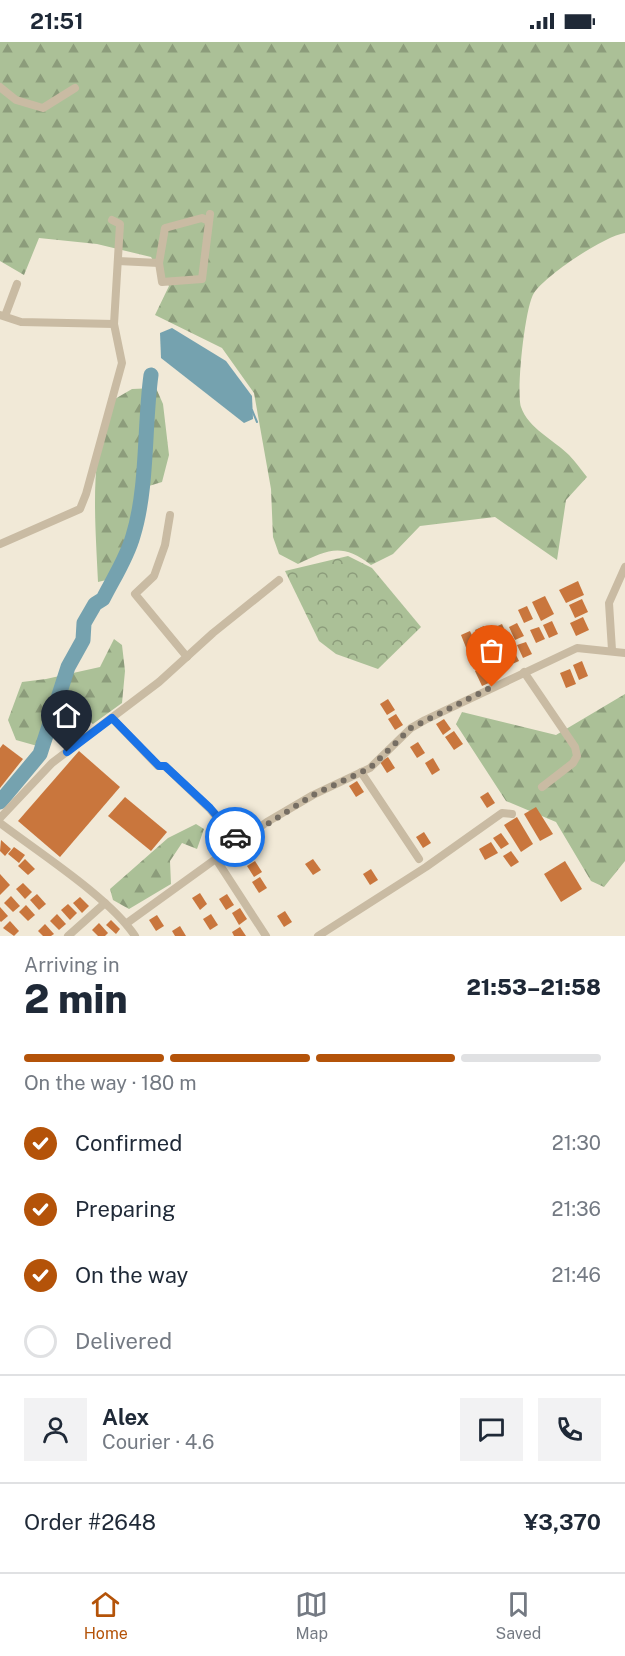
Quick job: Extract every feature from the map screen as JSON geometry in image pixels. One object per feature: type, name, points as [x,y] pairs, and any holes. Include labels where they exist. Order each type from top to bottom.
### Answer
[{"type":"street","points":[[0,87],[16,100],[44,108],[75,88]]},
{"type":"street","points":[[209,217],[202,279],[162,282],[159,264],[165,228],[209,217]]},
{"type":"street","points":[[0,544],[80,509],[122,363],[114,324],[120,224],[112,220]]},
{"type":"street","points":[[118,261],[159,264]]},
{"type":"street","points":[[17,284],[2,316],[21,322],[114,324]]},
{"type":"street","points":[[170,515],[165,545],[154,576],[135,594],[187,657]]},
{"type":"street","points":[[612,650],[609,603],[625,567]]},
{"type":"street","points":[[0,818],[52,763],[112,718],[279,580]]},
{"type":"street","points":[[127,923],[238,843],[313,795],[370,768],[411,728],[577,648],[625,653]]},
{"type":"street","points":[[524,672],[575,747],[578,756],[573,763],[542,788]]},
{"type":"street","points":[[112,718],[159,766],[165,766],[193,792],[238,843]]},
{"type":"street","points":[[361,772],[419,860]]},
{"type":"street","points":[[318,936],[426,867],[502,813],[512,814]]},
{"type":"street","points":[[0,823],[105,903],[127,923],[135,936]]},
{"type":"street","points":[[216,859],[266,936]]},
{"type":"street","points":[[68,936],[105,903]]},
{"type":"green space","points":[[0,42],[625,42],[625,233],[590,249],[550,276],[534,293],[527,314],[521,367],[521,407],[529,421],[563,449],[587,477],[566,500],[557,560],[495,517],[420,526],[393,554],[371,565],[352,553],[343,551],[327,552],[298,564],[279,554],[273,537],[271,489],[254,393],[222,348],[155,315],[169,286],[151,257],[97,244],[39,238],[24,275],[0,261]]},
{"type":"green space","points":[[156,388],[163,404],[169,455],[162,482],[139,489],[123,576],[98,582],[96,471],[98,449],[108,403],[132,389]]},
{"type":"green space","points":[[348,556],[372,568],[421,627],[378,669],[336,654],[319,641],[285,571]]},
{"type":"green space","points":[[114,639],[122,645],[125,671],[122,703],[93,724],[69,702],[48,749],[16,740],[8,720],[22,682],[100,667]]},
{"type":"green space","points":[[625,694],[625,861],[604,887],[591,881],[556,822],[506,801],[456,724],[462,712],[556,735]]},
{"type":"green space","points":[[196,824],[204,829],[197,849],[182,843],[170,861],[171,884],[129,909],[113,900],[110,889],[168,838]]},
{"type":"water","points":[[172,328],[226,361],[252,396],[253,419],[244,423],[161,358],[160,333]]},
{"type":"building","points":[[578,581],[584,595],[566,603],[559,590]]},
{"type":"building","points":[[545,596],[554,614],[541,621],[532,602]]},
{"type":"building","points":[[582,599],[588,612],[575,618],[569,605]]},
{"type":"building","points":[[527,606],[533,619],[524,623],[518,610]]},
{"type":"building","points":[[583,617],[589,630],[576,636],[570,623]]},
{"type":"building","points":[[552,621],[558,634],[549,638],[543,625]]},
{"type":"building","points":[[517,623],[524,636],[515,640],[509,627]]},
{"type":"building","points":[[502,624],[508,637],[499,641],[493,628]]},
{"type":"building","points":[[484,626],[493,644],[484,648],[475,630]]},
{"type":"building","points":[[539,627],[545,639],[536,643],[530,630]]},
{"type":"building","points":[[470,631],[477,646],[467,650],[461,635]]},
{"type":"building","points":[[526,642],[532,654],[523,658],[517,645]]},
{"type":"building","points":[[510,643],[519,661],[510,665],[501,647]]},
{"type":"building","points":[[493,650],[499,665],[490,669],[483,654]]},
{"type":"building","points":[[478,651],[484,665],[474,669],[468,655]]},
{"type":"building","points":[[582,661],[588,676],[579,680],[573,665]]},
{"type":"building","points":[[485,667],[491,682],[482,686],[475,671]]},
{"type":"building","points":[[570,669],[576,684],[566,688],[560,673]]},
{"type":"building","points":[[388,699],[395,710],[387,715],[380,704]]},
{"type":"building","points":[[396,714],[403,725],[395,730],[388,719]]},
{"type":"building","points":[[444,719],[451,729],[443,735],[436,724]]},
{"type":"building","points":[[454,731],[463,744],[454,750],[445,737]]},
{"type":"building","points":[[418,742],[425,753],[417,758],[410,747]]},
{"type":"building","points":[[3,744],[23,759],[0,788],[0,748]]},
{"type":"building","points":[[79,751],[120,787],[60,857],[18,821]]},
{"type":"building","points":[[388,757],[395,768],[387,773],[380,762]]},
{"type":"building","points":[[433,758],[440,770],[432,775],[425,763]]},
{"type":"building","points":[[357,781],[364,792],[356,797],[349,786]]},
{"type":"building","points":[[488,792],[495,803],[487,808],[480,797]]},
{"type":"building","points":[[125,797],[167,832],[151,851],[108,816]]},
{"type":"building","points":[[536,807],[553,834],[540,841],[524,814]]},
{"type":"building","points":[[517,817],[533,844],[521,852],[504,825]]},
{"type":"building","points":[[424,832],[431,843],[423,848],[416,837]]},
{"type":"building","points":[[501,833],[509,844],[501,849],[493,838]]},
{"type":"building","points":[[1,840],[11,849],[5,856],[0,851]]},
{"type":"building","points":[[491,842],[498,853],[485,860],[479,849]]},
{"type":"building","points":[[14,847],[25,855],[19,863],[8,854]]},
{"type":"building","points":[[247,847],[254,858],[246,863],[239,852]]},
{"type":"building","points":[[511,851],[519,862],[511,867],[503,856]]},
{"type":"building","points":[[25,859],[35,869],[28,875],[18,866]]},
{"type":"building","points":[[313,859],[321,870],[313,875],[305,864]]},
{"type":"building","points":[[255,861],[262,872],[254,877],[247,866]]},
{"type":"building","points":[[565,861],[582,889],[561,902],[544,874]]},
{"type":"building","points":[[371,869],[378,880],[370,885],[363,874]]},
{"type":"building","points":[[0,874],[10,885],[0,895]]},
{"type":"building","points":[[260,877],[267,888],[259,893],[252,882]]},
{"type":"building","points":[[23,883],[32,892],[25,899],[16,889]]},
{"type":"building","points":[[200,893],[207,904],[200,910],[192,898]]},
{"type":"building","points":[[37,894],[46,904],[39,910],[30,900]]},
{"type":"building","points":[[227,894],[234,905],[226,910],[219,899]]},
{"type":"building","points":[[11,896],[20,906],[13,912],[4,903]]},
{"type":"building","points":[[80,897],[89,906],[82,913],[73,903]]},
{"type":"building","points":[[68,904],[77,913],[70,920],[61,910]]},
{"type":"building","points":[[26,905],[35,915],[28,921],[19,912]]},
{"type":"building","points":[[0,907],[8,916],[1,922],[0,921]]},
{"type":"building","points":[[240,908],[247,919],[239,925],[232,913]]},
{"type":"building","points":[[285,911],[292,922],[284,927],[277,916]]},
{"type":"building","points":[[57,914],[66,924],[59,930],[50,921]]},
{"type":"building","points":[[211,914],[218,925],[210,930],[203,919]]},
{"type":"building","points":[[157,915],[164,926],[156,931],[149,920]]},
{"type":"building","points":[[111,920],[120,929],[116,934],[106,925]]},
{"type":"building","points":[[10,921],[19,931],[14,936],[3,928]]},
{"type":"building","points":[[99,923],[108,933],[105,936],[98,936],[92,930]]},
{"type":"building","points":[[45,924],[54,934],[43,936],[38,931]]},
{"type":"building","points":[[180,926],[186,936],[175,936],[172,931]]},
{"type":"building","points":[[240,927],[246,936],[234,936],[232,932]]},
{"type":"waterway","points":[[0,802],[40,754],[68,667],[83,640],[84,623],[95,604],[103,599],[130,544],[141,498],[151,375]]},
{"type":"waterway","points":[[252,410],[257,422]]},
{"type":"way so far","points":[[235,837],[238,843],[267,822],[313,795],[370,768],[411,728],[492,687]]},
{"type":"route","points":[[67,752],[112,718],[159,766],[165,766],[185,783],[235,837]]}]
